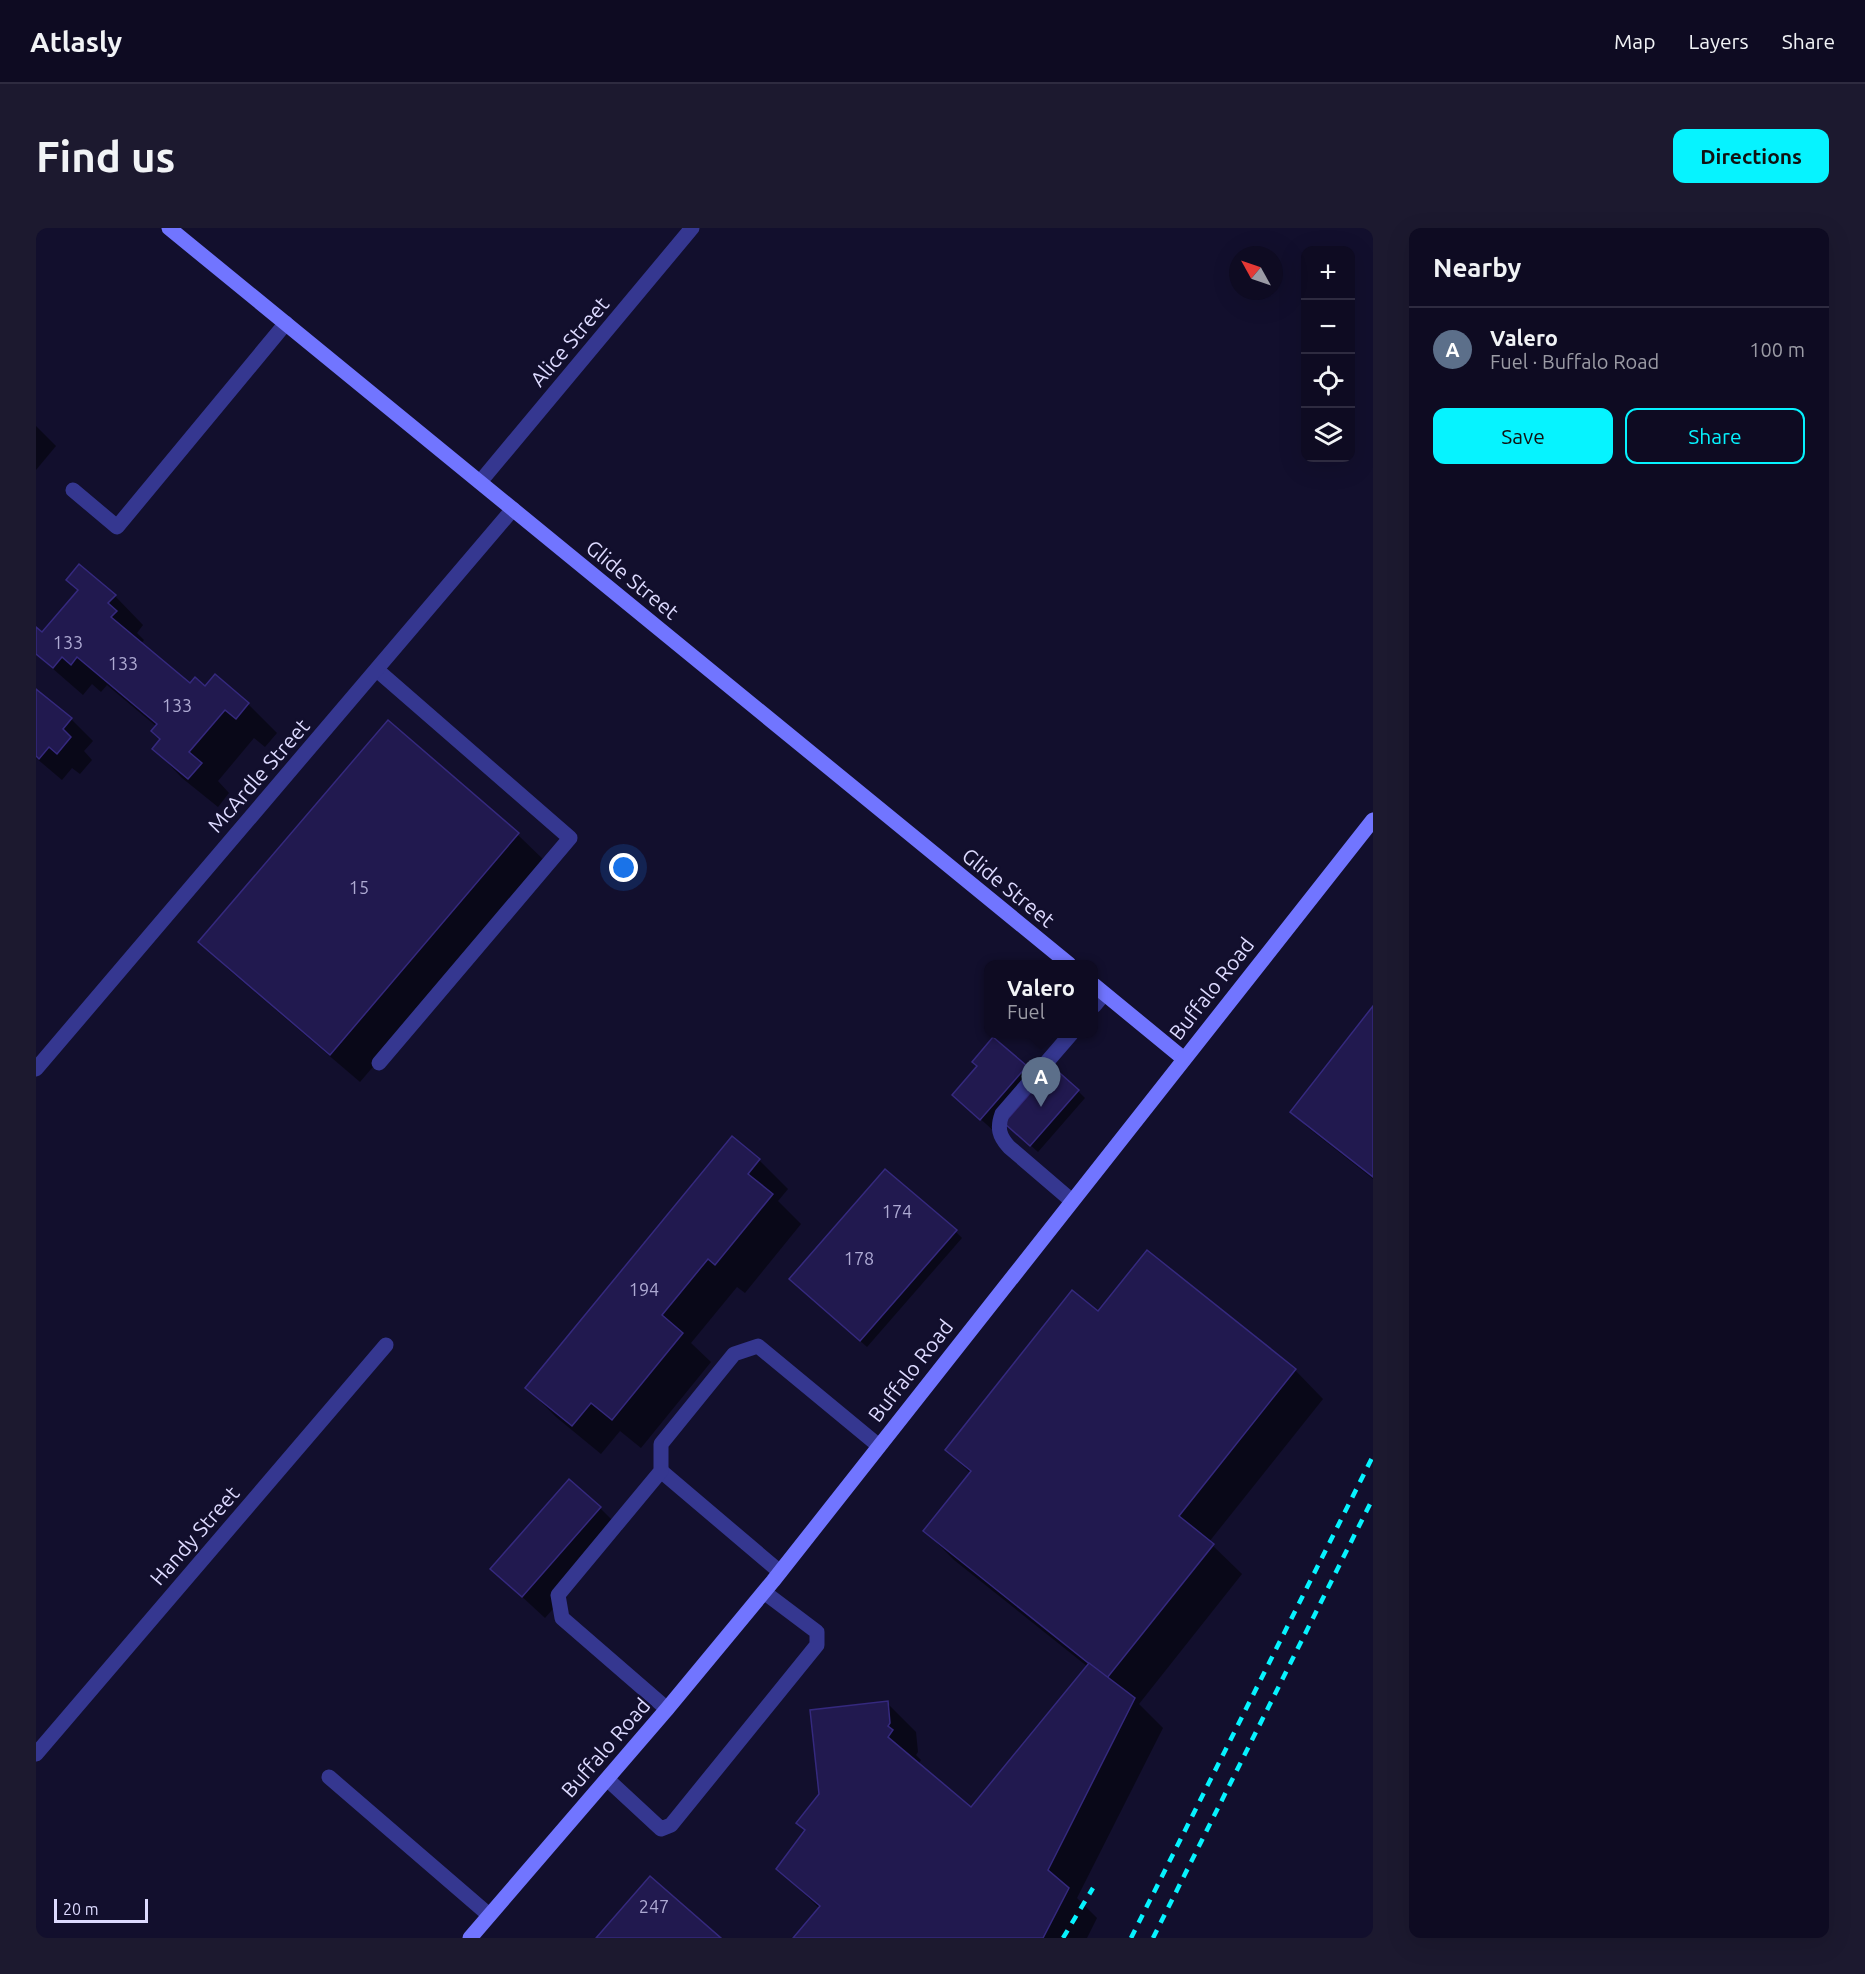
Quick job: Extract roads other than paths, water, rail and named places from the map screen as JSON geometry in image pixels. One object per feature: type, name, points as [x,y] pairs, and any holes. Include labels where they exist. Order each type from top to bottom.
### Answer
[{"type":"main road","name":"Glide Street","points":[[170,228],[1064,960]]},
{"type":"main road","name":"Buffalo Road","points":[[470,1938],[667,1709],[764,1592],[1373,820]]},
{"type":"main road","points":[[1099,989],[1184,1059]]},
{"type":"street","name":"Alice Street","points":[[480,482],[692,228]]},
{"type":"street","points":[[73,490],[117,527],[286,323]]},
{"type":"street","name":"McArdle Street","points":[[36,1068],[513,509]]},
{"type":"street","points":[[377,670],[570,838],[379,1063]]},
{"type":"street","points":[[1068,1038],[1002,1114],[998,1125],[1001,1138],[1009,1147],[1072,1201]]},
{"type":"street","name":"Handy Street","points":[[36,1754],[386,1345]]},
{"type":"street","points":[[667,1709],[562,1618],[558,1595],[661,1471],[662,1444],[734,1354],[758,1346],[879,1446]]},
{"type":"street","points":[[661,1471],[780,1572]]},
{"type":"street","points":[[607,1779],[661,1829],[671,1825],[817,1645],[817,1632],[764,1592]]},
{"type":"street","points":[[329,1777],[489,1915]]},
{"type":"railway","points":[[1131,1938],[1373,1456]]},
{"type":"railway","points":[[1153,1938],[1373,1498]]},
{"type":"railway","points":[[1063,1938],[1093,1888]]},
{"type":"place","name":"Valero","points":[[1041,1107]]}]
